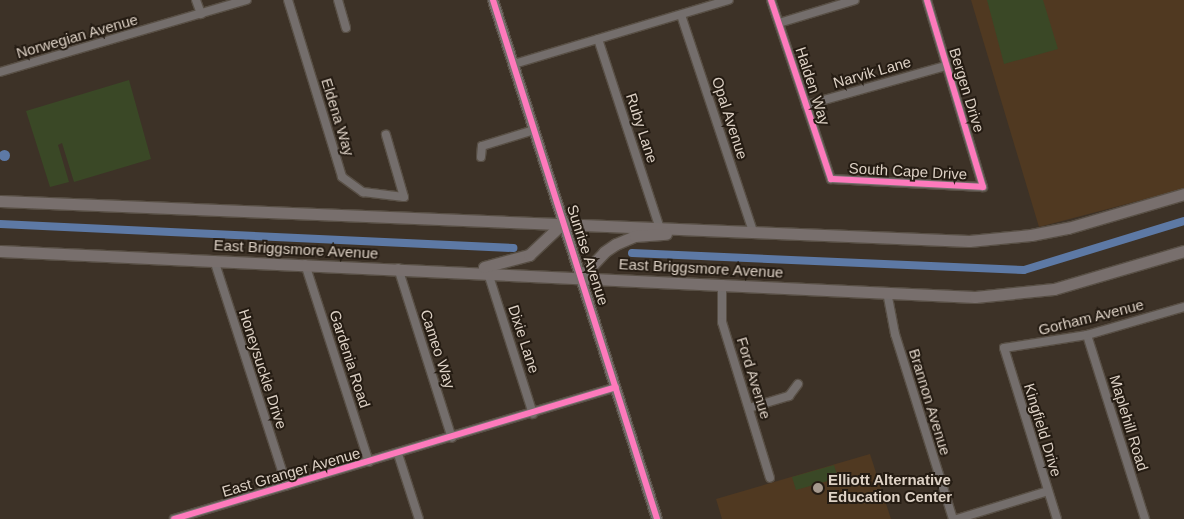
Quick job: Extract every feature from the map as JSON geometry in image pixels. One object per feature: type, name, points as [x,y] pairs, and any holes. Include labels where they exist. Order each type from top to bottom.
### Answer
[{"type":"main road","points":[[0,200],[992,240],[1068,228],[1184,194]]},
{"type":"main road","points":[[445,271],[462,267],[491,267],[528,255],[564,222]]},
{"type":"main road","points":[[581,277],[604,252],[635,236],[655,233],[689,236],[709,228]]},
{"type":"main road","name":"East Briggsmore Avenue","points":[[0,251],[975,296],[1028,294],[1080,283],[1184,251]]},
{"type":"street","points":[[196,0],[201,14]]},
{"type":"street","name":"Norwegian Avenue","points":[[0,72],[247,0]]},
{"type":"street","name":"Eldena Way","points":[[288,0],[342,177],[363,192],[404,197],[386,135]]},
{"type":"street","points":[[338,0],[346,28]]},
{"type":"street","name":"Sunrise Avenue","points":[[493,0],[657,519]]},
{"type":"street","points":[[514,64],[729,0]]},
{"type":"street","name":"Halden Way","points":[[772,0],[831,179]]},
{"type":"street","points":[[779,23],[855,0]]},
{"type":"street","name":"Bergen Drive","points":[[927,0],[983,187]]},
{"type":"street","name":"Opal Avenue","points":[[681,15],[752,231]]},
{"type":"street","name":"Ruby Lane","points":[[598,39],[659,226]]},
{"type":"street","name":"Narvik Lane","points":[[806,104],[946,66]]},
{"type":"street","points":[[481,157],[482,146],[534,130]]},
{"type":"street","name":"South Cape Drive","points":[[831,179],[983,187]]},
{"type":"street","name":"Honeysuckle Drive","points":[[214,260],[286,486]]},
{"type":"street","name":"Gardenia Road","points":[[305,264],[369,462]]},
{"type":"street","name":"Cameo Way","points":[[398,268],[452,438]]},
{"type":"street","name":"Dixie Lane","points":[[488,273],[533,414]]},
{"type":"street","name":"Ford Avenue","points":[[722,284],[722,322],[770,478]]},
{"type":"street","name":"Brannon Avenue","points":[[887,292],[895,334],[955,519]]},
{"type":"street","name":"Gorham Avenue","points":[[1004,348],[1087,335],[1184,307]]},
{"type":"street","name":"Maplehill Road","points":[[1087,335],[1145,519]]},
{"type":"street","name":"Kingfield Drive","points":[[1004,348],[1057,519]]},
{"type":"street","points":[[749,408],[789,396],[798,384]]},
{"type":"street","name":"East Granger Avenue","points":[[174,519],[533,414],[616,387]]},
{"type":"street","points":[[398,454],[419,519]]},
{"type":"street","points":[[955,519],[1048,491]]},
{"type":"shaded area","points":[[971,0],[1184,0],[1184,189],[1039,227]]},
{"type":"shaded area","name":"Elliott Alternative Education Center","points":[[870,454],[891,519],[722,519],[716,499]]},
{"type":"green space","points":[[987,0],[1043,0],[1058,49],[1004,64]]},
{"type":"green space","points":[[129,80],[151,159],[74,182],[62,143],[58,145],[69,182],[50,187],[26,111]]},
{"type":"green space","points":[[834,465],[838,478],[796,490],[792,477]]},
{"type":"water","points":[[4,149],[10,155],[4,161],[-2,155]]},
{"type":"waterway","points":[[632,253],[1024,270],[1184,221]]},
{"type":"waterway","points":[[0,224],[513,248]]},
{"type":"cycle path","points":[[493,0],[657,519]]},
{"type":"cycle path","points":[[771,0],[831,179],[983,187],[927,0]]},
{"type":"cycle path","points":[[174,519],[616,387]]},
{"type":"place","name":"Elliott Alternative Education Center","points":[[818,488]]}]
